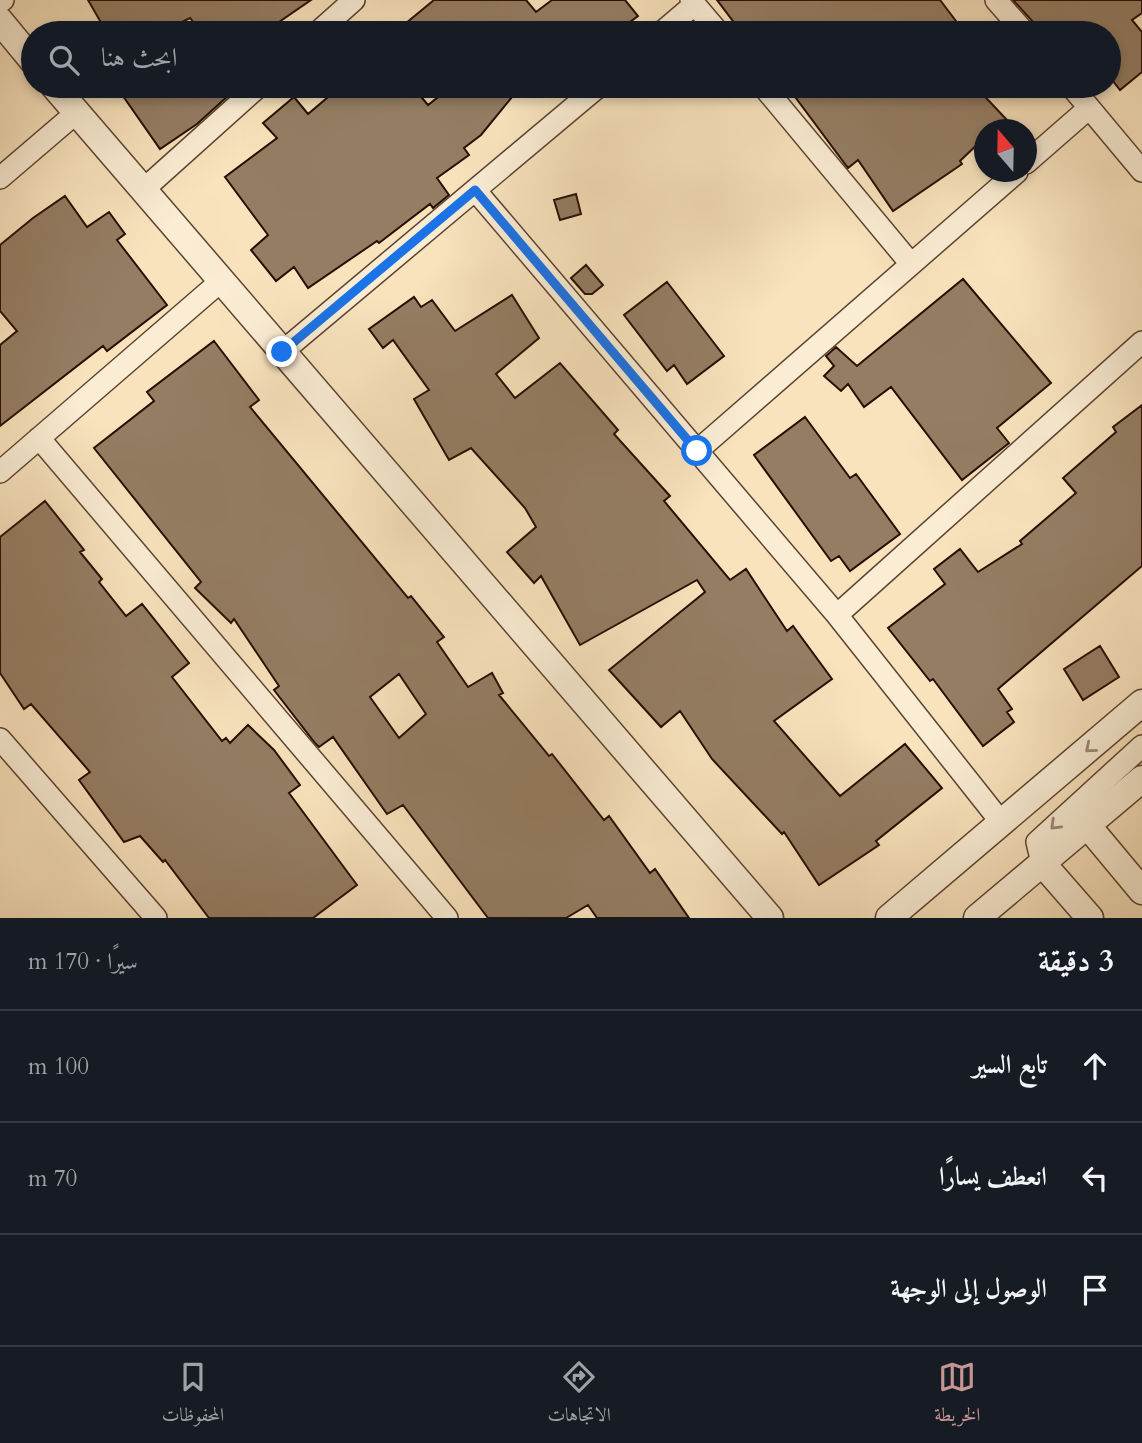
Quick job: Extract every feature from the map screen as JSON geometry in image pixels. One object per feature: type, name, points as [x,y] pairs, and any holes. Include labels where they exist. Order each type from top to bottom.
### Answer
[{"type":"street","points":[[330,21],[354,0]]},
{"type":"street","points":[[996,0],[1014,21]]},
{"type":"street","points":[[673,21],[693,2],[709,21]]},
{"type":"street","points":[[0,21],[21,46]]},
{"type":"street","points":[[64,98],[770,918]]},
{"type":"street","points":[[143,190],[246,98]]},
{"type":"street","points":[[282,352],[585,98]]},
{"type":"street","points":[[773,98],[911,264]]},
{"type":"street","points":[[1081,98],[1142,171]]},
{"type":"street","points":[[1037,154],[1090,108]]},
{"type":"street","points":[[0,178],[76,113]]},
{"type":"street","points":[[697,451],[1005,182]]},
{"type":"street","points":[[475,190],[837,615],[1001,822]]},
{"type":"street","points":[[0,471],[220,281]]},
{"type":"street","points":[[837,615],[1142,342]]},
{"type":"street","points":[[39,438],[447,918]]},
{"type":"street","points":[[889,918],[1142,703]]},
{"type":"street","points":[[0,739],[156,918]]},
{"type":"street","points":[[1090,918],[1042,863],[1037,842],[1142,746]]},
{"type":"street","points":[[978,918],[1142,779]]},
{"type":"street","points":[[1087,825],[1142,891]]},
{"type":"building","points":[[88,0],[311,0],[280,21],[192,21],[190,18],[184,21],[100,21]]},
{"type":"building","points":[[434,0],[526,0],[536,12],[552,0],[625,0],[638,16],[631,21],[409,21]]},
{"type":"building","points":[[717,0],[940,0],[956,21],[733,21]]},
{"type":"building","points":[[1013,0],[1142,0],[1142,13],[1132,20],[1142,32],[1142,72],[1121,89],[1121,21],[1032,21]]},
{"type":"building","points":[[124,98],[226,98],[197,124],[160,149]]},
{"type":"building","points":[[293,98],[308,114],[327,98],[422,98],[428,105],[437,98],[511,98],[481,135],[464,148],[469,155],[437,178],[449,195],[433,208],[430,204],[379,243],[377,241],[308,288],[294,267],[276,281],[251,250],[268,235],[225,177],[277,138],[263,123]]},
{"type":"building","points":[[796,98],[986,98],[1006,119],[974,119],[974,148],[960,161],[962,164],[893,211],[858,160],[848,168]]},
{"type":"building","points":[[576,194],[581,214],[560,220],[554,200]]},
{"type":"building","points":[[65,196],[87,227],[109,212],[125,234],[117,240],[167,305],[107,351],[103,346],[0,426],[0,345],[17,331],[0,311],[0,245]]},
{"type":"building","points":[[586,265],[603,285],[592,294],[585,294],[571,278]]},
{"type":"building","points":[[963,279],[1051,383],[997,428],[1009,443],[962,480],[891,387],[864,407],[848,384],[841,391],[824,376],[834,366],[826,356],[836,347],[857,366]]},
{"type":"building","points":[[667,282],[724,356],[687,384],[674,365],[667,371],[624,315]]},
{"type":"building","points":[[512,295],[539,338],[496,374],[515,398],[560,363],[618,430],[614,434],[670,496],[664,501],[730,580],[746,569],[787,631],[793,626],[832,679],[774,721],[840,796],[905,744],[942,788],[876,841],[879,845],[819,885],[784,832],[782,834],[712,759],[680,711],[661,727],[609,670],[705,592],[697,580],[580,645],[541,576],[534,583],[507,552],[536,527],[525,508],[471,448],[449,460],[414,399],[429,390],[393,340],[383,348],[369,329],[414,297],[421,307],[432,300],[455,331]]},
{"type":"building","points":[[214,341],[259,400],[250,407],[408,598],[411,596],[444,637],[437,642],[468,687],[492,673],[503,693],[499,695],[549,756],[552,754],[604,820],[609,816],[650,873],[655,869],[689,918],[597,918],[588,905],[566,918],[488,918],[403,805],[387,814],[333,737],[319,747],[315,743],[274,690],[279,686],[234,619],[231,623],[195,588],[201,582],[94,448],[154,401],[147,392]],"holes":[[[399,674],[426,714],[399,738],[370,697]]]},
{"type":"building","points":[[1142,405],[1142,566],[998,689],[1012,709],[1007,712],[1014,722],[983,746],[933,679],[930,681],[888,628],[945,584],[934,569],[960,549],[978,572],[1022,544],[1020,541],[1076,493],[1063,478],[1116,432],[1113,427]]},
{"type":"building","points":[[805,417],[850,478],[856,474],[900,534],[850,571],[839,556],[831,561],[754,455]]},
{"type":"building","points":[[45,501],[84,550],[80,552],[102,579],[99,582],[126,616],[142,604],[189,663],[172,677],[222,741],[226,738],[230,743],[248,725],[274,750],[300,785],[289,793],[357,885],[313,918],[209,918],[165,860],[163,862],[140,836],[124,842],[79,780],[90,772],[31,704],[24,709],[0,673],[0,537]]},
{"type":"building","points":[[1100,646],[1119,677],[1083,700],[1064,669]]},
{"type":"route","points":[[282,352],[475,190],[697,451]]}]
